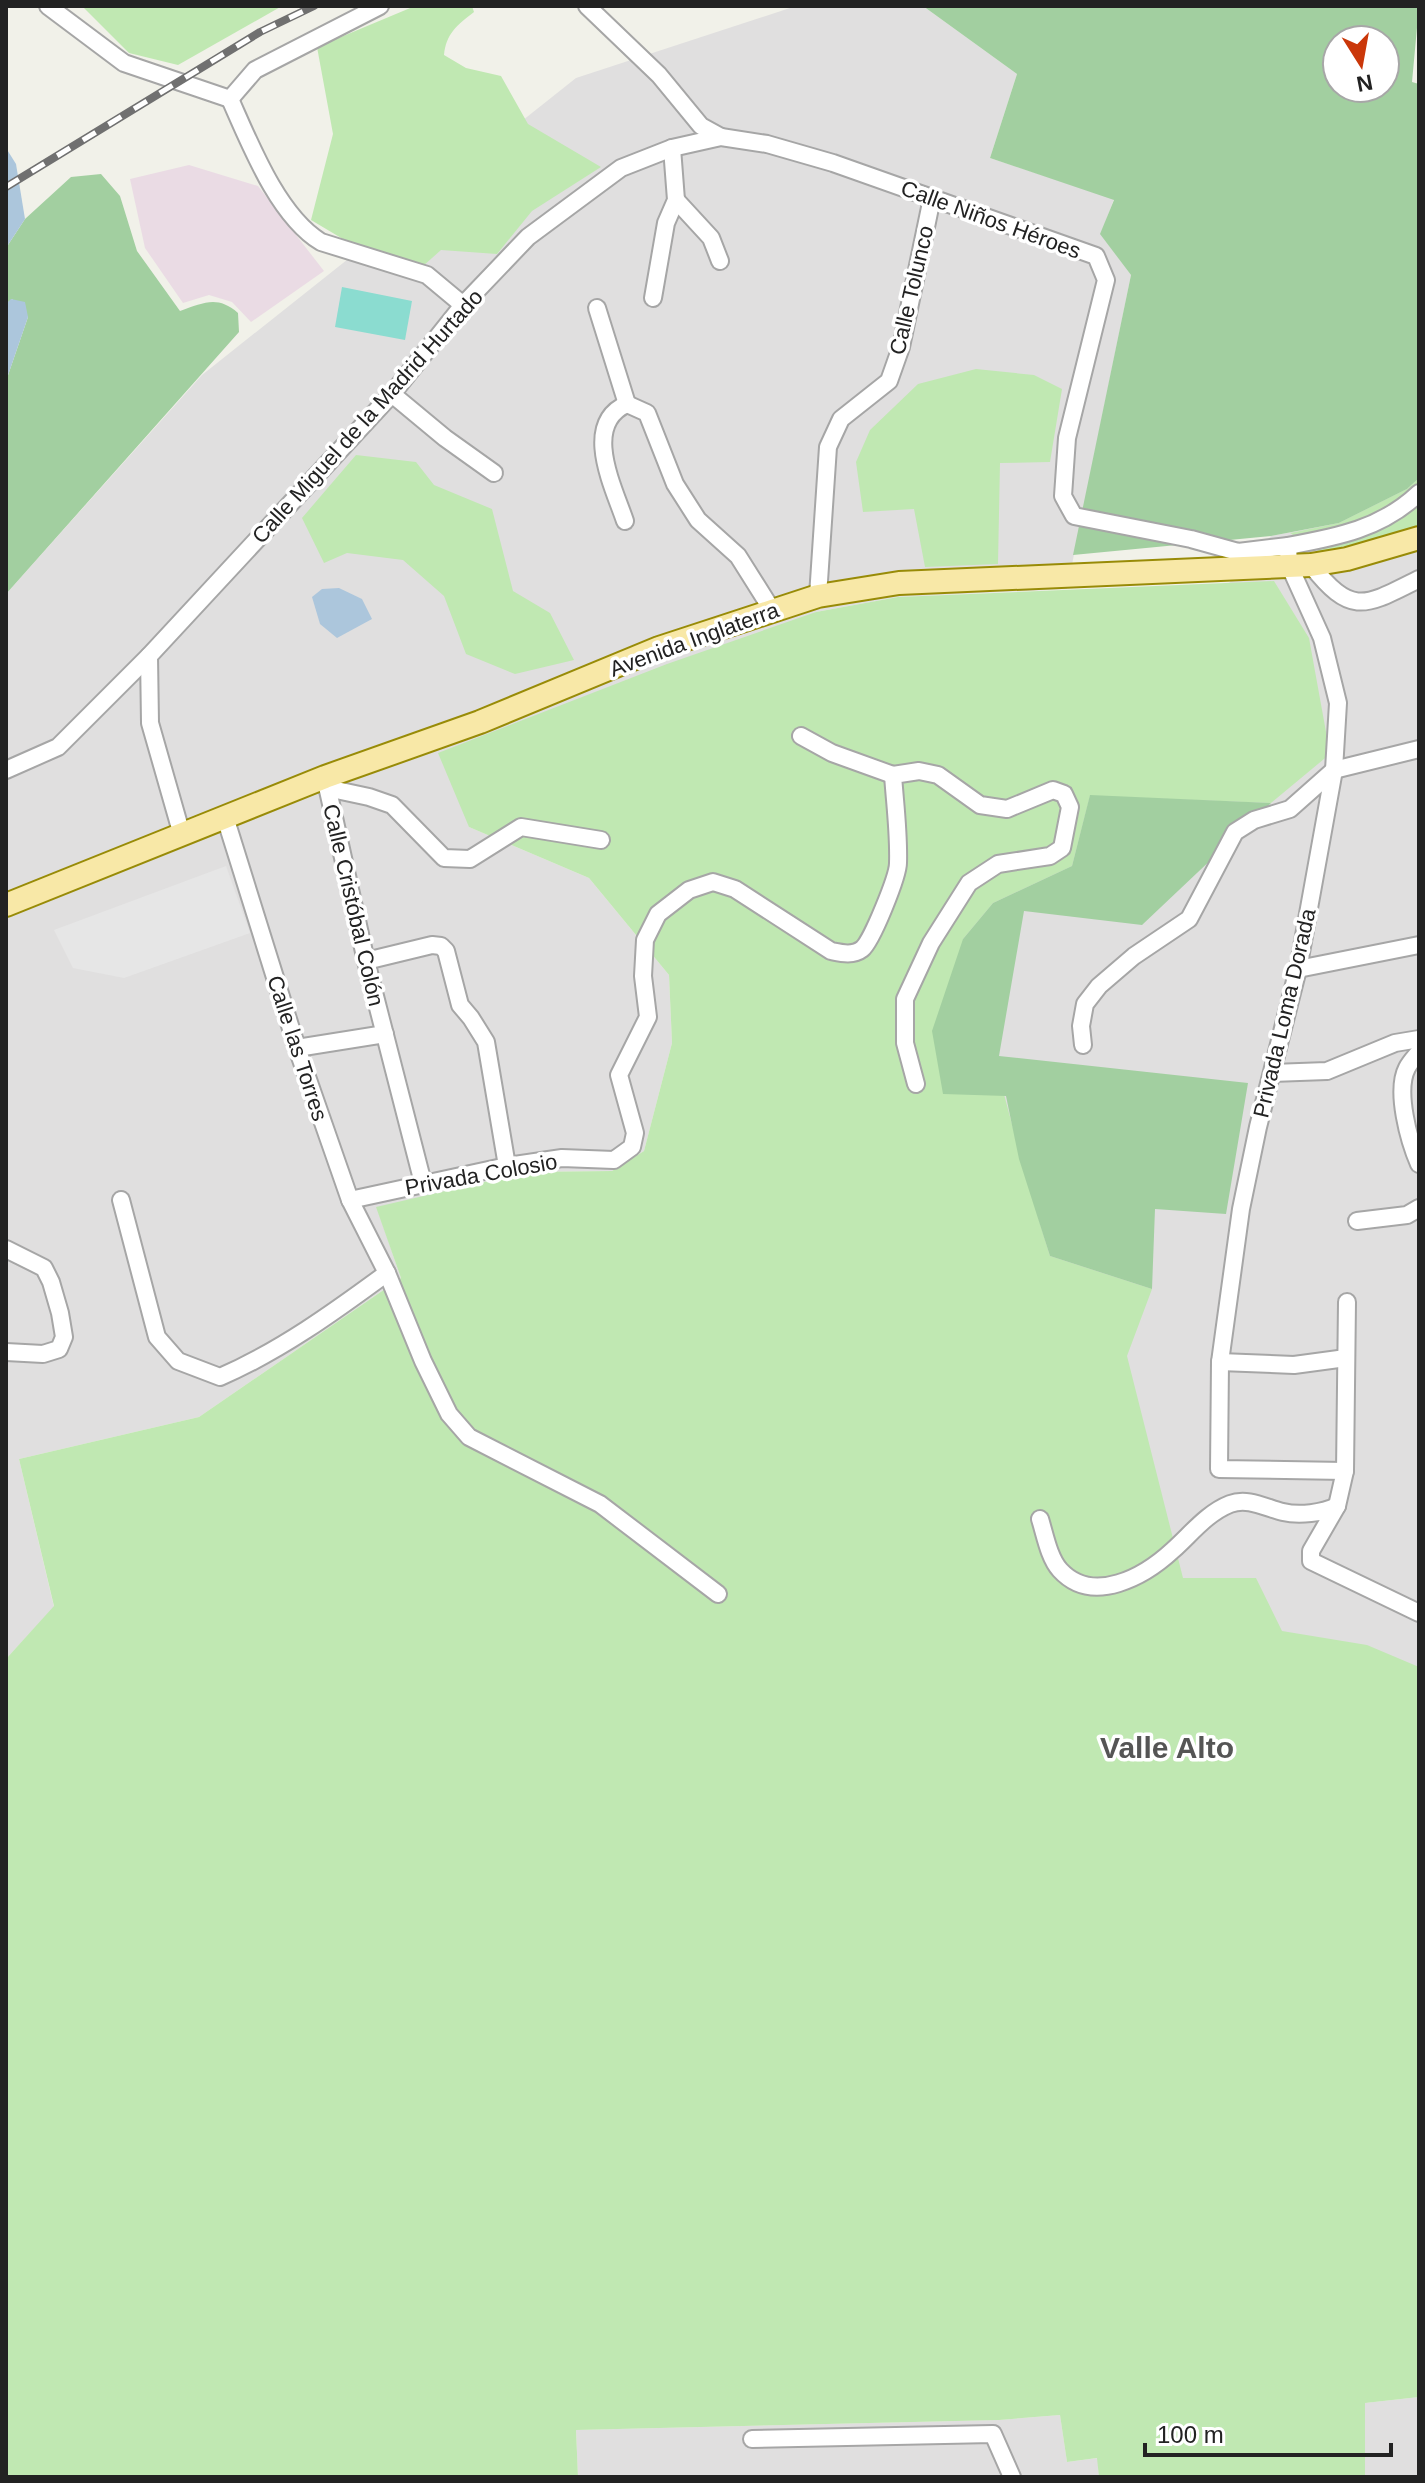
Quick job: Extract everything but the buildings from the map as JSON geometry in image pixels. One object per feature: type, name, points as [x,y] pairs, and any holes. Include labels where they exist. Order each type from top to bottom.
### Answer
[{"type":"main road","name":"Avenida Inglaterra","points":[[6,905],[225,817],[326,783],[659,648],[818,596],[899,583],[1296,559],[1347,559],[1419,538]]},
{"type":"street","points":[[48,6],[124,63],[230,99],[262,171],[305,233],[321,242],[427,275],[463,305]]},
{"type":"street","points":[[230,99],[255,70],[380,6]]},
{"type":"street","points":[[587,6],[659,75],[701,126],[721,137]]},
{"type":"street","name":"Calle Miguel de la Madrid Hurtado","points":[[6,770],[58,747],[149,656],[392,394],[463,305],[528,237],[621,168],[672,148],[721,137],[767,144]]},
{"type":"street","name":"Calle Niños Héroes","points":[[767,144],[833,163],[1096,256],[1106,280],[1067,438],[1063,496],[1074,516],[1191,539],[1238,552],[1296,559],[1378,523],[1419,493]]},
{"type":"street","points":[[653,298],[666,223],[676,200],[672,148]]},
{"type":"street","name":"Calle Tolunco","points":[[818,596],[828,447],[841,419],[889,381],[901,347],[932,198]]},
{"type":"street","points":[[676,200],[711,238],[720,261]]},
{"type":"street","points":[[597,308],[627,404]]},
{"type":"street","points":[[392,394],[494,473]]},
{"type":"street","points":[[625,521],[603,457],[604,430],[615,409],[627,404],[647,413],[675,484],[698,520],[738,556],[772,610]]},
{"type":"street","points":[[1296,559],[1349,602],[1377,600],[1419,579]]},
{"type":"street","name":"Privada Loma Dorada","points":[[1296,559],[1322,638],[1338,703],[1334,770],[1298,969],[1241,1209],[1220,1362],[1219,1469],[1345,1471]]},
{"type":"street","points":[[149,656],[150,723],[182,835]]},
{"type":"street","points":[[801,736],[832,753],[893,775],[919,771],[938,775],[980,805],[1007,809],[1053,790],[1064,794],[1070,807],[1062,848],[1050,856],[998,864],[969,883],[931,943],[905,999],[905,1043],[916,1084]]},
{"type":"street","points":[[1083,1045],[1081,1026],[1085,1004],[1099,986],[1134,956],[1189,919],[1235,832],[1254,820],[1290,809],[1334,770],[1419,749]]},
{"type":"street","name":"Privada Colosio","points":[[350,1200],[507,1166],[562,1158],[614,1160],[632,1147],[635,1133],[619,1075],[648,1017],[643,976],[645,940],[658,914],[689,890],[713,882],[735,889],[831,951],[846,954],[861,949],[887,901],[899,866],[893,775]]},
{"type":"street","points":[[326,783],[392,805],[444,858],[470,859],[521,827],[601,840]]},
{"type":"street","name":"Calle Cristóbal Colón","points":[[326,783],[366,961],[423,1183]]},
{"type":"street","name":"Calle las Torres","points":[[225,817],[297,1048],[350,1200],[387,1273],[423,1361],[449,1414],[469,1437],[600,1504],[718,1594]]},
{"type":"street","points":[[366,961],[432,945],[441,946],[446,951],[460,1005],[486,1042],[507,1166]]},
{"type":"street","points":[[1298,969],[1419,945]]},
{"type":"street","name":"Calle Cristóbal Colón","points":[[297,1048],[385,1034]]},
{"type":"street","points":[[1272,1073],[1311,1073],[1346,1065],[1395,1043],[1419,1039]]},
{"type":"street","points":[[1419,1052],[1405,1070],[1403,1105],[1412,1148],[1419,1164]]},
{"type":"street","points":[[121,1200],[157,1337],[178,1361],[220,1377],[257,1361],[387,1273]]},
{"type":"street","points":[[1357,1221],[1407,1215],[1419,1208]]},
{"type":"street","points":[[6,1249],[44,1268],[51,1282],[64,1337],[59,1349],[43,1354],[6,1352]]},
{"type":"street","points":[[1347,1302],[1345,1471],[1337,1506],[1311,1551],[1311,1561],[1419,1613]]},
{"type":"street","points":[[1220,1362],[1294,1365],[1346,1358]]},
{"type":"street","points":[[1040,1519],[1060,1570],[1093,1589],[1142,1574],[1171,1553],[1206,1518],[1232,1503],[1251,1502],[1288,1513],[1327,1511],[1337,1506]]},
{"type":"street","points":[[752,2439],[993,2434],[1012,2477]]},
{"type":"shaded area","points":[[796,6],[923,6],[1017,74],[990,158],[1114,199],[1101,234],[1131,275],[1067,589],[898,597],[816,612],[469,827],[589,878],[669,975],[672,1043],[644,1151],[612,1171],[527,1172],[377,1208],[401,1278],[199,1417],[19,1459],[54,1607],[6,1659],[6,594],[202,375],[576,78]]},
{"type":"shaded area","points":[[6,148],[16,164],[25,219],[6,248]]},
{"type":"shaded area","points":[[189,165],[258,186],[324,271],[251,322],[232,302],[209,295],[183,303],[145,248],[130,179]]},
{"type":"shaded area","points":[[342,287],[412,301],[405,340],[335,327]]},
{"type":"shaded area","points":[[11,299],[25,302],[28,317],[6,381],[6,304]]},
{"type":"shaded area","points":[[1419,478],[1419,1937],[1288,1980],[869,987],[1271,536],[1339,523],[1407,489]]},
{"type":"shaded area","points":[[339,588],[362,599],[372,619],[337,638],[320,624],[312,597],[322,589]]},
{"type":"shaded area","points":[[226,866],[250,933],[124,978],[73,968],[54,930]]},
{"type":"shaded area","points":[[1419,2397],[1419,2477],[1365,2477],[1365,2403]]},
{"type":"shaded area","points":[[1060,2415],[1067,2462],[1098,2458],[1099,2477],[578,2477],[576,2430],[999,2420]]},
{"type":"green space","points":[[82,6],[282,6],[178,65],[129,53]]},
{"type":"green space","points":[[415,6],[472,6],[474,12],[453,30],[444,55],[466,68],[501,76],[528,124],[601,167],[532,211],[497,254],[441,250],[423,266],[358,248],[311,220],[333,134],[317,47]]},
{"type":"green space","points":[[923,6],[1419,6],[1412,82],[1419,84],[1419,478],[1407,489],[1339,523],[1271,536],[1073,555],[1131,275],[1100,234],[1114,200],[990,158],[1017,74]]},
{"type":"green space","points":[[101,174],[120,196],[137,251],[180,311],[210,302],[223,304],[238,313],[239,332],[6,594],[6,381],[28,317],[12,299],[6,304],[6,248],[25,219],[71,177]]},
{"type":"green space","points":[[976,369],[1034,375],[1062,389],[1050,462],[1000,463],[998,564],[925,567],[914,509],[863,512],[856,462],[870,430],[918,384]]},
{"type":"green space","points":[[356,455],[416,462],[434,485],[492,509],[513,591],[550,613],[574,660],[515,674],[466,654],[444,596],[403,560],[347,553],[324,563],[302,518]]},
{"type":"green space","points":[[1419,478],[1419,525],[1394,535],[1320,552],[1290,533],[1339,523],[1407,489]]},
{"type":"green space","points":[[1274,581],[1309,638],[1330,754],[1271,803],[1090,796],[1072,866],[993,903],[963,939],[1050,1256],[1152,1289],[1127,1356],[1183,1578],[1256,1578],[1282,1631],[1367,1645],[1419,1667],[1419,2397],[1365,2403],[1365,2477],[1099,2477],[1097,2458],[1067,2462],[1060,2415],[999,2420],[576,2430],[578,2477],[6,2477],[6,1659],[54,1606],[19,1459],[199,1417],[401,1278],[376,1207],[527,1172],[612,1171],[644,1151],[672,1043],[669,975],[589,878],[469,827],[438,753],[667,664],[816,612],[898,597]]},
{"type":"green space","points":[[1090,795],[1271,803],[1142,925],[1024,911],[999,1056],[1248,1083],[1226,1214],[1155,1209],[1152,1289],[1050,1256],[1019,1159],[1006,1096],[943,1094],[932,1031],[963,939],[993,903],[1072,866]]},
{"type":"railway","points":[[6,187],[260,32],[314,6]]},
{"type":"district","name":"Valle Alto","points":[[1167,1748]]}]
